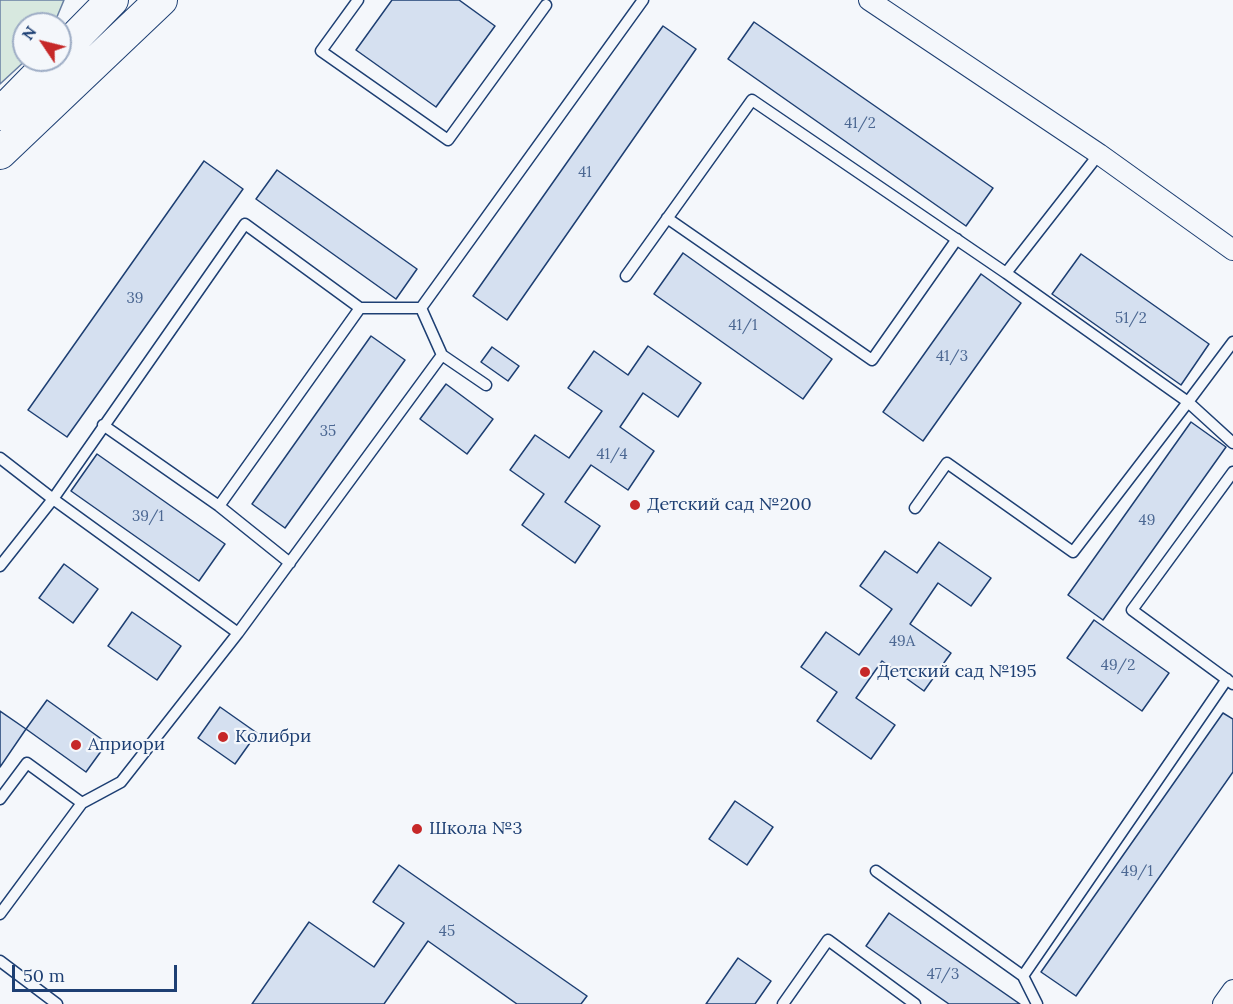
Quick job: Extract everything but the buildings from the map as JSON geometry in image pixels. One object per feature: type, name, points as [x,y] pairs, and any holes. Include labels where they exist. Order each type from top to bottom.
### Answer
[{"type":"main road","points":[[72,38],[91,13],[112,0]]},
{"type":"main road","points":[[0,153],[160,0]]},
{"type":"main road","points":[[0,114],[41,72]]},
{"type":"street","points":[[869,0],[1099,154],[1233,250]]},
{"type":"street","points":[[1223,1004],[1233,990]]},
{"type":"lane","points":[[358,0],[321,51],[448,140],[545,2]]},
{"type":"lane","points":[[421,308],[643,0]]},
{"type":"lane","points":[[627,276],[752,100],[957,239],[1188,402],[1233,443]]},
{"type":"lane","points":[[1006,273],[1099,154]]},
{"type":"lane","points":[[668,218],[872,360],[957,239]]},
{"type":"lane","points":[[0,566],[53,499],[245,224],[360,309],[421,308]]},
{"type":"lane","points":[[421,308],[442,355],[486,385]]},
{"type":"lane","points":[[219,506],[360,309]]},
{"type":"lane","points":[[915,508],[946,463],[1073,552],[1233,342]]},
{"type":"lane","points":[[0,914],[82,803],[122,782],[238,633],[442,355]]},
{"type":"lane","points":[[103,425],[219,506],[290,563]]},
{"type":"lane","points":[[0,458],[238,633]]},
{"type":"lane","points":[[1023,976],[1230,682],[1132,610],[1233,472]]},
{"type":"lane","points":[[0,798],[27,763],[82,803]]},
{"type":"lane","points":[[876,871],[1023,976],[1037,1004]]},
{"type":"lane","points":[[783,1004],[828,940],[915,1004]]},
{"type":"lane","points":[[0,961],[57,1004]]},
{"type":"shaded area","points":[[0,0],[64,0],[59,12],[12,12],[13,72],[0,84]]},
{"type":"place","name":"Детский сад №200","points":[[635,505]]},
{"type":"place","name":"Детский сад №195","points":[[865,672]]},
{"type":"place","name":"Колибри","points":[[223,737]]},
{"type":"place","name":"Априори","points":[[76,745]]},
{"type":"place","name":"Школа №3","points":[[417,829]]}]
